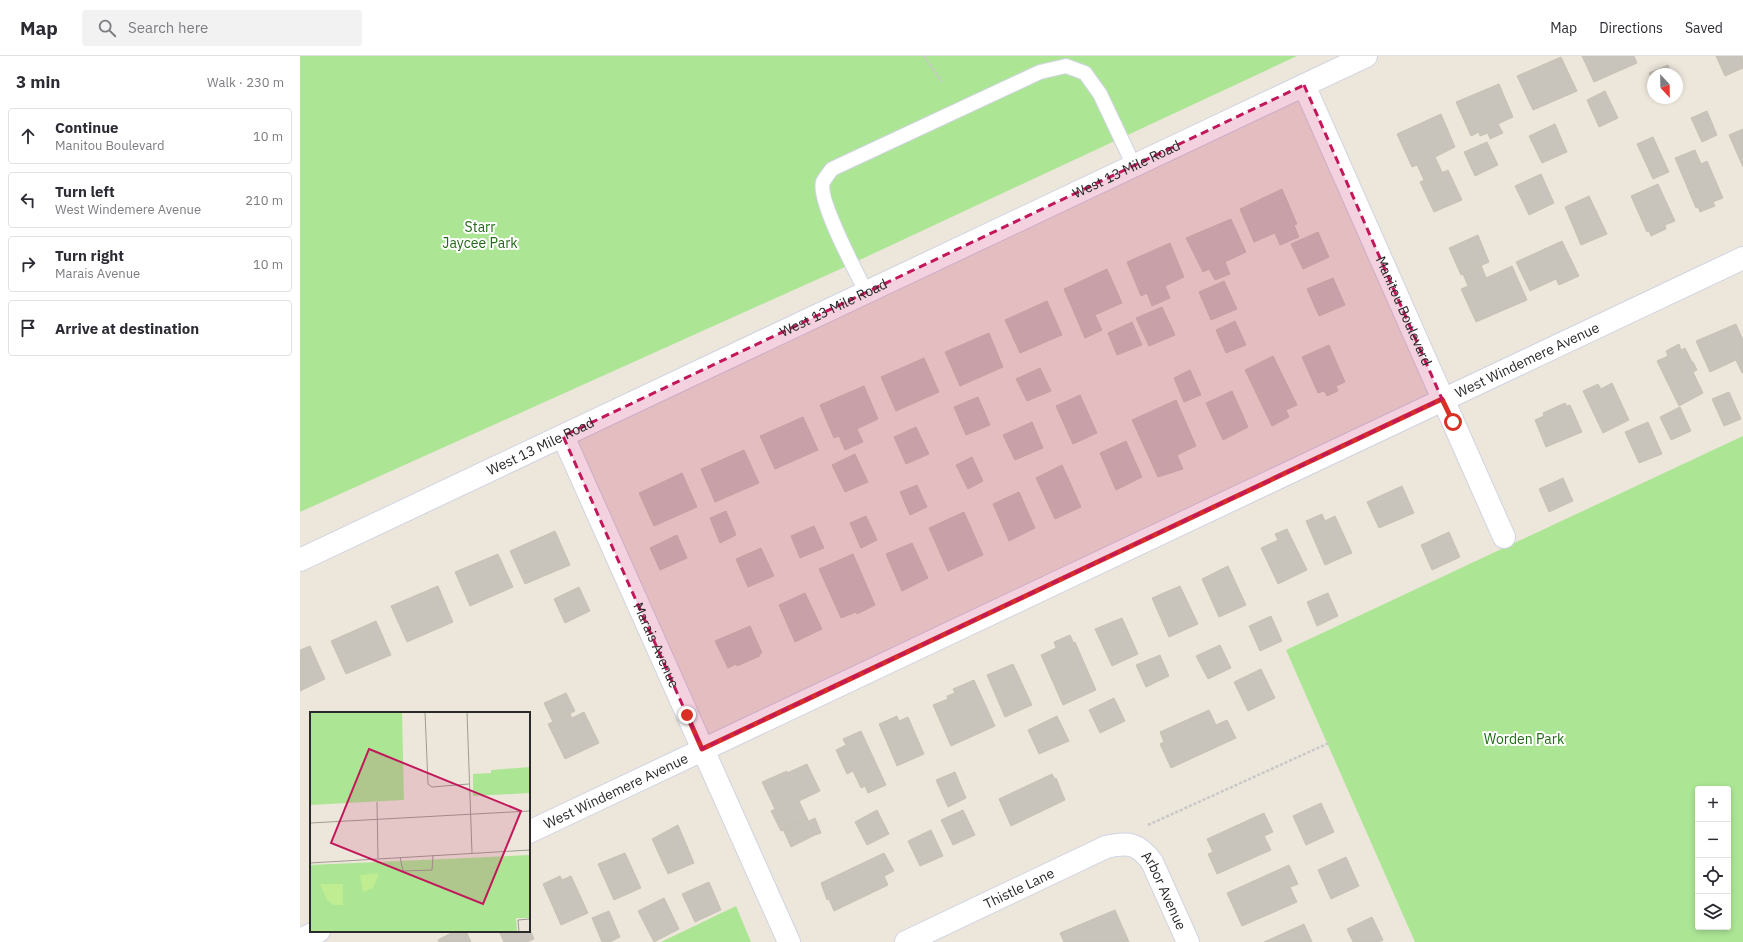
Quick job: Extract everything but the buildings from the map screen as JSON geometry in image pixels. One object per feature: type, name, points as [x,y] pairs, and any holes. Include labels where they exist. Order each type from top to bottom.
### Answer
[{"type":"street","name":"West 13 Mile Road","points":[[300,560],[1366,56]]},
{"type":"street","name":"Manitou Boulevard","points":[[1304,86],[1504,537]]},
{"type":"street","name":"West Windemere Avenue","points":[[530,832],[1743,258]]},
{"type":"street","name":"Marais Avenue","points":[[562,436],[789,942]]},
{"type":"street","name":"Thistle Lane","points":[[906,942],[1106,847],[1118,844],[1134,845]]},
{"type":"street","name":"Arbor Avenue","points":[[1134,845],[1144,851],[1152,862],[1188,942]]},
{"type":"street","points":[[300,940],[317,932]]},
{"type":"lane","points":[[866,292],[830,218],[824,198],[822,183],[832,169],[1040,72],[1066,66],[1085,72],[1100,94],[1134,166]]},
{"type":"path","points":[[924,56],[942,82]]},
{"type":"path","points":[[1148,824],[1331,742]]},
{"type":"highlighted area","points":[[1304,85],[1442,399],[702,749],[563,436]]},
{"type":"green space","name":"Starr Jaycee Park","points":[[300,56],[1297,56],[836,271],[300,512]]},
{"type":"green space","name":"Worden Park","points":[[1743,436],[1743,942],[1415,942],[1286,650]]},
{"type":"green space","points":[[736,906],[751,942],[661,942]]},
{"type":"route","points":[[687,715],[702,749],[1442,399],[1453,422]]}]
